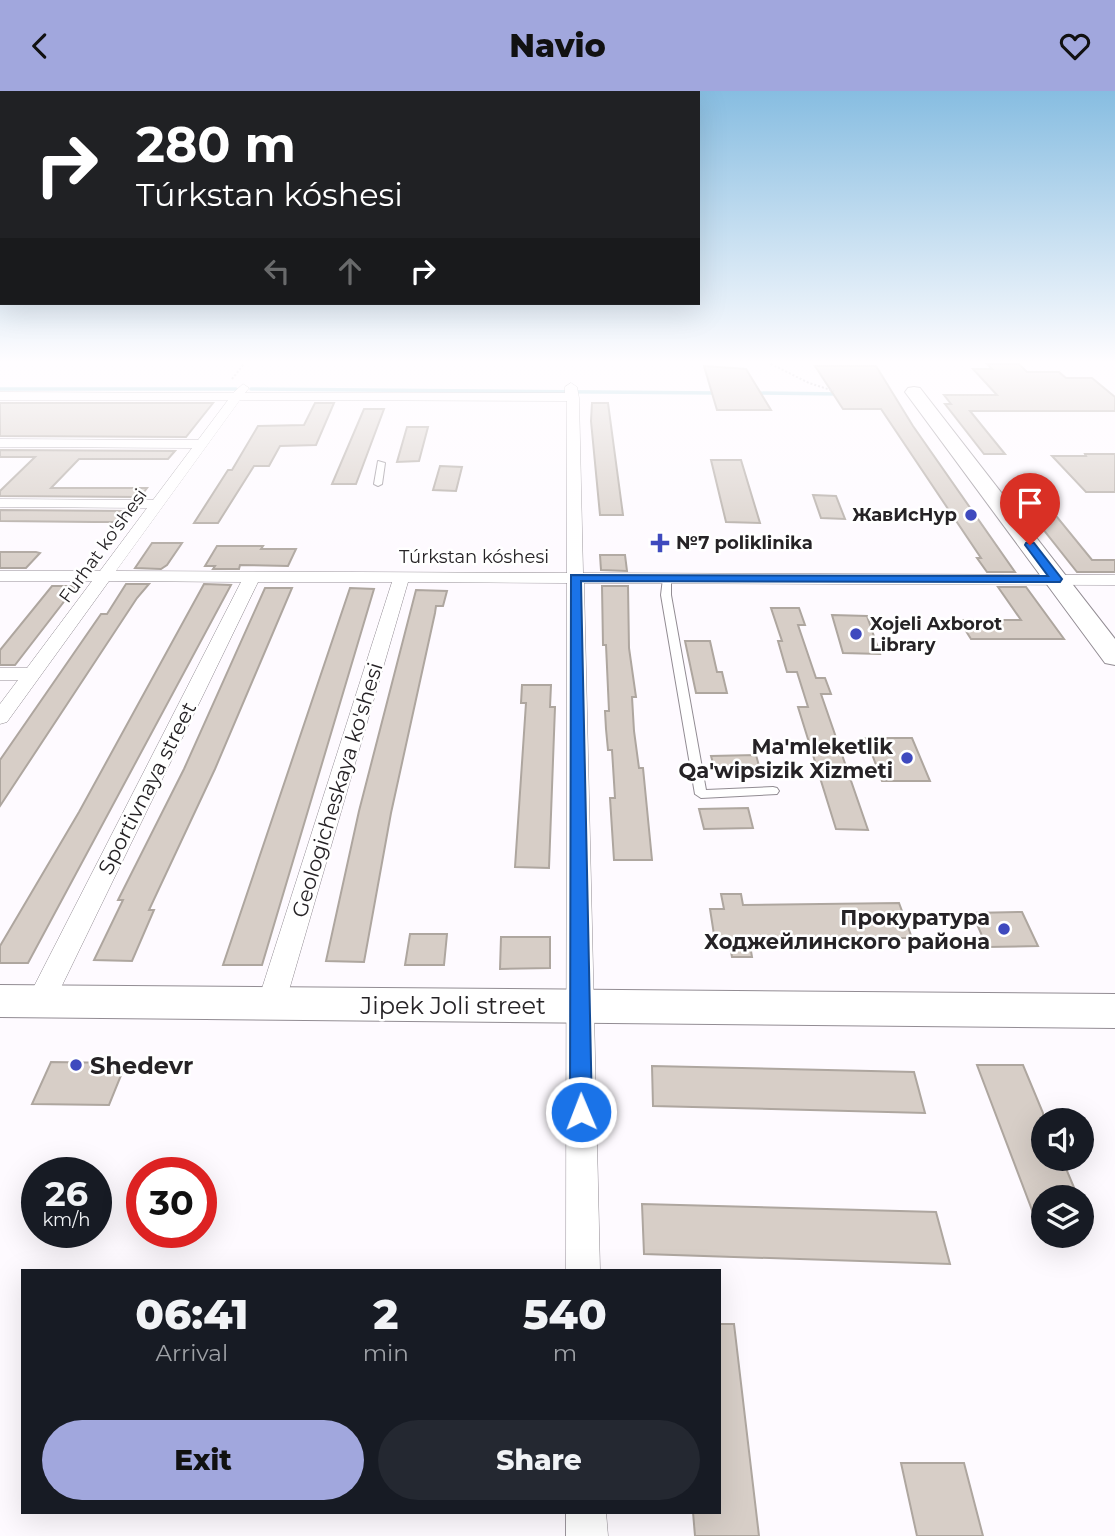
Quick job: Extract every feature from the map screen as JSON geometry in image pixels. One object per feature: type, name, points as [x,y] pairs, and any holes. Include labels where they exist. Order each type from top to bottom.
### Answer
[{"type":"street","name":"Furhat ko'shesi","points":[[0,718],[209,431]]},
{"type":"street","points":[[573,431],[583,1269]]},
{"type":"street","points":[[945,431],[1115,657]]},
{"type":"street","points":[[0,443],[201,444]]},
{"type":"street","points":[[0,503],[157,504]]},
{"type":"street","name":"Sportivnaya street","points":[[40,1002],[253,575]]},
{"type":"street","name":"Túrkstan kóshesi","points":[[0,576],[1115,580]]},
{"type":"street","name":"Geologicheskaya ko'shesi","points":[[271,1004],[402,576]]},
{"type":"street","points":[[0,674],[32,674]]},
{"type":"street","name":"Jipek Joli street","points":[[0,1001],[1115,1011]]},
{"type":"street","points":[[586,1514],[587,1536]]},
{"type":"lane","points":[[377,484],[381,463]]},
{"type":"lane","points":[[667,578],[666,595],[701,794],[773,791]]},
{"type":"building","points":[[0,431],[190,431],[186,437],[0,436]]},
{"type":"building","points":[[255,431],[322,431],[316,445],[280,446],[269,466],[254,466],[218,523],[194,523],[228,470],[232,470]]},
{"type":"building","points":[[354,431],[376,431],[356,484],[332,484]]},
{"type":"building","points":[[406,431],[427,431],[419,461],[397,462]]},
{"type":"building","points":[[592,431],[612,431],[623,515],[600,515]]},
{"type":"building","points":[[896,431],[917,431],[1015,572],[987,572],[977,558],[981,558]]},
{"type":"building","points":[[966,431],[987,431],[1005,454],[984,454]]},
{"type":"building","points":[[0,450],[175,451],[168,459],[79,459],[51,488],[147,488],[140,497],[0,496],[0,491],[35,457],[0,457]]},
{"type":"building","points":[[1085,454],[1115,454],[1115,492],[1086,492],[1052,456],[1086,456]]},
{"type":"building","points":[[711,460],[741,460],[760,523],[726,522]]},
{"type":"building","points":[[440,466],[462,467],[456,491],[433,490]]},
{"type":"building","points":[[1012,490],[1035,490],[1092,560],[1115,560],[1115,572],[1077,572]]},
{"type":"building","points":[[813,495],[836,496],[845,519],[821,518]]},
{"type":"building","points":[[0,510],[130,511],[121,522],[94,522],[0,521]]},
{"type":"building","points":[[152,543],[182,543],[167,565],[161,569],[135,568]]},
{"type":"building","points":[[217,546],[296,549],[288,566],[240,565],[239,569],[213,569],[215,566],[205,566]]},
{"type":"building","points":[[0,552],[40,553],[26,568],[0,568]]},
{"type":"building","points":[[600,555],[625,555],[627,571],[601,570]]},
{"type":"building","points":[[126,584],[149,584],[137,598],[0,806],[0,760],[101,614],[107,614]]},
{"type":"building","points":[[204,584],[231,585],[28,963],[0,963],[0,946],[79,812]]},
{"type":"building","points":[[52,586],[76,586],[15,665],[0,665],[0,650]]},
{"type":"building","points":[[602,586],[628,586],[629,648],[636,697],[632,697],[634,731],[639,768],[643,768],[652,860],[614,860],[610,798],[615,798],[612,750],[608,750],[606,729],[605,711],[609,711],[606,645],[603,645]]},
{"type":"building","points":[[998,587],[1026,587],[1064,639],[971,639],[959,620],[1021,620]]},
{"type":"building","points":[[265,588],[292,588],[215,769],[149,910],[154,910],[132,961],[94,960],[123,900],[118,900],[184,769]]},
{"type":"building","points":[[350,588],[374,589],[262,965],[223,965]]},
{"type":"building","points":[[416,590],[447,591],[443,606],[436,606],[391,813],[364,962],[326,961],[359,811]]},
{"type":"building","points":[[771,608],[799,608],[805,625],[798,625],[816,678],[825,678],[831,694],[821,694],[868,830],[836,829],[798,707],[808,707],[797,672],[787,672],[778,641],[782,641]]},
{"type":"building","name":"Xojeli Axborot Library","points":[[832,615],[867,616],[880,654],[843,653]]},
{"type":"building","points":[[685,641],[710,641],[717,672],[722,672],[727,693],[696,693]]},
{"type":"building","points":[[522,685],[551,685],[550,707],[555,707],[549,868],[515,867],[526,703],[521,703]]},
{"type":"building","points":[[866,738],[912,738],[930,781],[882,781]]},
{"type":"building","points":[[756,755],[761,773],[716,774],[711,756]]},
{"type":"building","points":[[748,808],[753,828],[704,829],[699,809]]},
{"type":"building","points":[[721,894],[741,894],[743,905],[899,903],[912,938],[829,938],[831,945],[750,945],[752,957],[732,957],[729,941],[715,941],[710,909],[724,909]]},
{"type":"building","points":[[1022,912],[1038,946],[987,947],[972,913]]},
{"type":"building","points":[[410,934],[447,934],[444,965],[405,965]]},
{"type":"building","points":[[501,937],[550,937],[550,968],[500,969]]},
{"type":"building","points":[[51,1062],[126,1063],[109,1105],[32,1104]]},
{"type":"building","points":[[977,1065],[1023,1065],[1041,1108],[1031,1108],[1031,1171],[1067,1171],[1073,1185],[1031,1185],[1031,1207]]},
{"type":"building","points":[[652,1066],[914,1072],[925,1113],[653,1106]]},
{"type":"building","points":[[642,1204],[936,1212],[950,1264],[644,1254]]},
{"type":"building","points":[[721,1324],[734,1324],[759,1536],[695,1536],[693,1514],[721,1514]]},
{"type":"building","points":[[901,1463],[964,1463],[983,1536],[917,1536]]},
{"type":"place","name":"ЖавИсНур","points":[[971,515]]},
{"type":"place","name":"№7 poliklinika","points":[[660,543]]},
{"type":"place","name":"Xojeli Axborot Library","points":[[856,634]]},
{"type":"place","name":"Ma'mleketlik Qa'wipsizik Xizmeti","points":[[907,758]]},
{"type":"place","name":"Прокуратура Ходжейлинского района","points":[[1004,929]]},
{"type":"place","name":"Shedevr","points":[[76,1065]]},
{"type":"route","points":[[581,1112],[575,577],[1056,579],[1030,545]]}]
